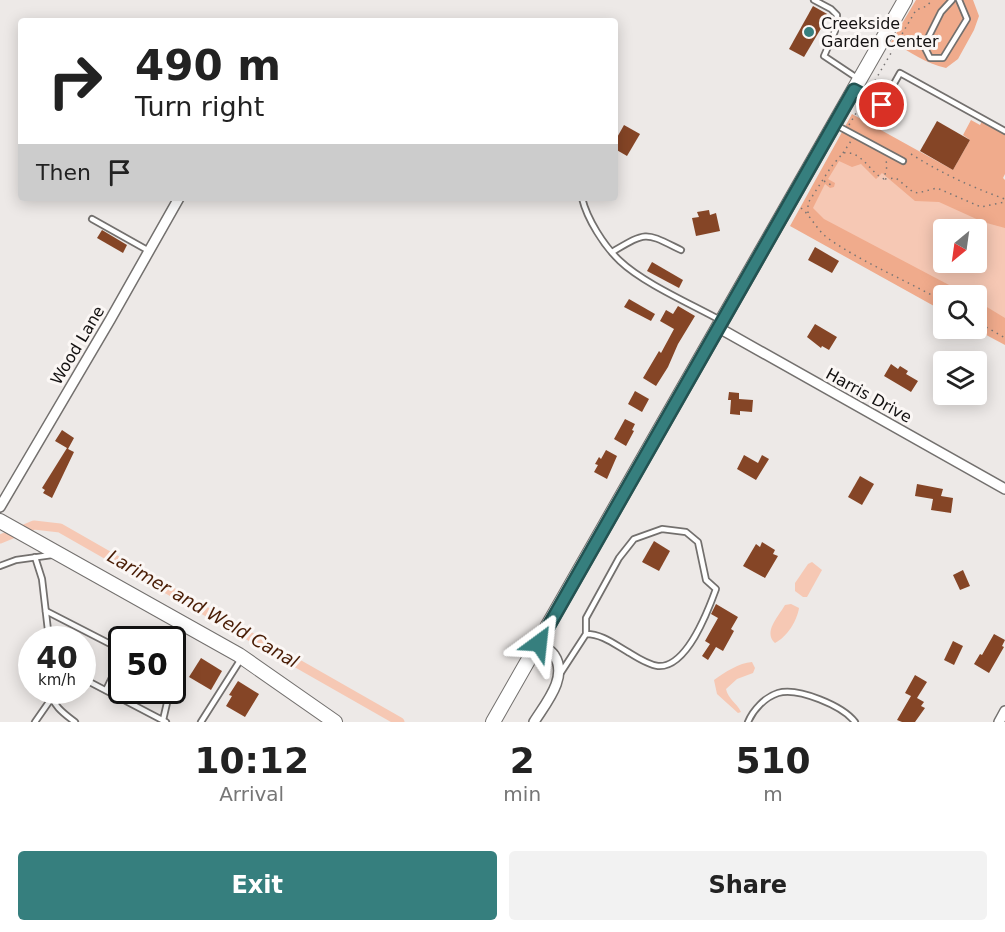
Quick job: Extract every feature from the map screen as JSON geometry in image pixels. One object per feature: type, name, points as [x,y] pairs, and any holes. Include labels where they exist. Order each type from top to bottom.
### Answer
[{"type":"main road","points":[[493,722],[720,324],[840,127],[905,0]]},
{"type":"main road","points":[[0,521],[242,657],[335,722]]},
{"type":"street","name":"Wood Lane","points":[[0,507],[177,201]]},
{"type":"street","name":"Harris Drive","points":[[720,324],[1005,489]]},
{"type":"street","points":[[534,722],[556,685],[558,676],[558,666],[554,655],[539,643]]},
{"type":"street","points":[[999,722],[1005,711]]},
{"type":"lane","points":[[814,0],[837,15],[835,30],[824,56],[882,105],[900,73],[1005,131]]},
{"type":"lane","points":[[952,0],[941,12],[924,46],[930,58],[943,58],[967,19],[959,0]]},
{"type":"lane","points":[[840,127],[903,161]]},
{"type":"lane","points":[[583,201],[588,215],[612,252],[628,268],[720,324]]},
{"type":"lane","points":[[92,219],[149,251]]},
{"type":"lane","points":[[612,252],[643,236],[656,237],[681,250]]},
{"type":"lane","points":[[558,676],[586,634],[586,618],[619,558],[634,539],[662,529],[686,532],[698,542],[706,580],[716,589],[706,614],[684,652],[672,664],[657,666],[597,634],[586,634]]},
{"type":"lane","points":[[0,566],[16,560],[58,554]]},
{"type":"lane","points":[[35,557],[42,579],[48,626]]},
{"type":"lane","points":[[46,610],[108,643]]},
{"type":"lane","points":[[201,722],[242,657]]},
{"type":"lane","points":[[96,685],[164,721],[167,704]]},
{"type":"lane","points":[[106,690],[108,686]]},
{"type":"lane","points":[[748,722],[760,704],[778,693],[807,694],[852,717],[855,722]]},
{"type":"lane","points":[[35,722],[48,704]]},
{"type":"lane","points":[[55,704],[75,722]]},
{"type":"path","points":[[808,214],[808,203],[852,139],[840,127],[860,88],[916,10],[927,6],[932,0]]},
{"type":"path","points":[[843,153],[849,152],[858,156],[880,178],[887,180],[896,178],[913,192],[918,193],[937,188],[981,207],[1005,201]]},
{"type":"path","points":[[911,154],[972,188],[1005,201]]},
{"type":"path","points":[[884,179],[886,159]]},
{"type":"path","points":[[824,180],[831,185]]},
{"type":"path","points":[[801,208],[827,237],[850,252],[933,296]]},
{"type":"path","points":[[987,327],[1005,338]]},
{"type":"shaded area","points":[[916,0],[973,0],[979,16],[974,30],[958,59],[946,68],[891,42]]},
{"type":"shaded area","points":[[852,114],[953,170],[970,140],[963,135],[971,120],[980,125],[983,119],[1005,132],[1005,174],[1003,178],[1005,180],[1005,345],[987,335],[987,285],[933,285],[933,305],[790,226]]},
{"type":"shaded area","points":[[839,161],[852,167],[861,164],[876,179],[882,173],[915,201],[939,202],[976,219],[933,219],[933,273],[987,273],[987,223],[1005,228],[1005,318],[987,307],[987,285],[949,285],[824,219],[813,208],[825,184],[830,188],[834,187],[835,183],[828,179]]},
{"type":"shaded area","points":[[812,562],[822,570],[807,597],[803,597],[795,591],[795,583],[808,564]]},
{"type":"shaded area","points":[[791,604],[799,608],[796,618],[787,633],[775,643],[771,634],[773,624],[785,605]]},
{"type":"shaded area","points":[[752,662],[755,668],[753,673],[737,679],[726,689],[741,712],[738,713],[717,694],[714,680],[737,666]]},
{"type":"building","name":"Creekside Garden Center","points":[[813,6],[829,15],[804,57],[789,49]]},
{"type":"building","points":[[937,121],[970,140],[953,170],[920,151]]},
{"type":"building","points":[[624,125],[640,134],[627,156],[618,151],[618,136]]},
{"type":"building","points":[[709,210],[710,215],[716,213],[720,231],[696,236],[692,218],[699,217],[697,212]]},
{"type":"building","points":[[102,230],[127,245],[123,253],[97,238]]},
{"type":"building","points":[[815,247],[839,261],[832,273],[808,260]]},
{"type":"building","points":[[652,262],[683,280],[679,288],[647,271]]},
{"type":"building","points":[[629,299],[655,314],[651,321],[624,307]]},
{"type":"building","points":[[678,306],[695,316],[656,386],[643,378],[659,351],[661,353],[674,329],[660,321],[666,310],[673,314]]},
{"type":"building","points":[[815,324],[837,337],[829,350],[822,346],[821,348],[807,337]]},
{"type":"building","points":[[891,364],[898,369],[900,366],[908,371],[906,374],[918,381],[911,392],[884,376]]},
{"type":"building","points":[[635,391],[649,399],[642,412],[628,404]]},
{"type":"building","points":[[729,392],[739,393],[739,399],[753,400],[752,412],[740,411],[740,415],[730,414]]},
{"type":"building","points":[[625,419],[635,424],[626,446],[614,439]]},
{"type":"building","points":[[62,430],[74,438],[68,449],[74,452],[52,498],[43,493],[45,490],[42,488],[67,448],[55,441]]},
{"type":"building","points":[[606,450],[617,456],[607,479],[594,472],[598,465],[595,464]]},
{"type":"building","points":[[744,455],[758,463],[762,455],[769,459],[756,480],[737,469]]},
{"type":"building","points":[[860,476],[874,484],[862,505],[848,497]]},
{"type":"building","points":[[917,484],[943,489],[941,496],[953,498],[951,513],[931,510],[933,499],[915,496]]},
{"type":"building","points":[[654,541],[670,551],[659,571],[642,562]]},
{"type":"building","points":[[762,542],[775,550],[773,554],[778,556],[765,578],[743,566],[756,544],[760,547]]},
{"type":"building","points":[[963,570],[970,586],[960,590],[953,575]]},
{"type":"building","points":[[716,604],[738,617],[731,629],[734,631],[723,651],[716,647],[708,660],[702,656],[710,644],[705,641],[718,618],[711,614]]},
{"type":"building","points":[[994,634],[1005,640],[1002,646],[1004,647],[989,673],[974,664]]},
{"type":"building","points":[[953,641],[963,646],[954,665],[944,660]]},
{"type":"building","points":[[201,658],[222,671],[211,690],[189,677]]},
{"type":"building","points":[[915,675],[927,682],[917,698],[924,702],[921,706],[925,708],[915,722],[902,722],[897,720],[911,696],[905,693]]},
{"type":"building","points":[[238,681],[259,694],[245,717],[226,706],[232,696],[229,695]]},
{"type":"waterway","name":"Larimer and Weld Canal","points":[[0,539],[34,525],[60,528],[400,722]]},
{"type":"place","name":"Creekside Garden Center","points":[[809,32]]},
{"type":"route","points":[[539,643],[854,90],[882,105]]}]
